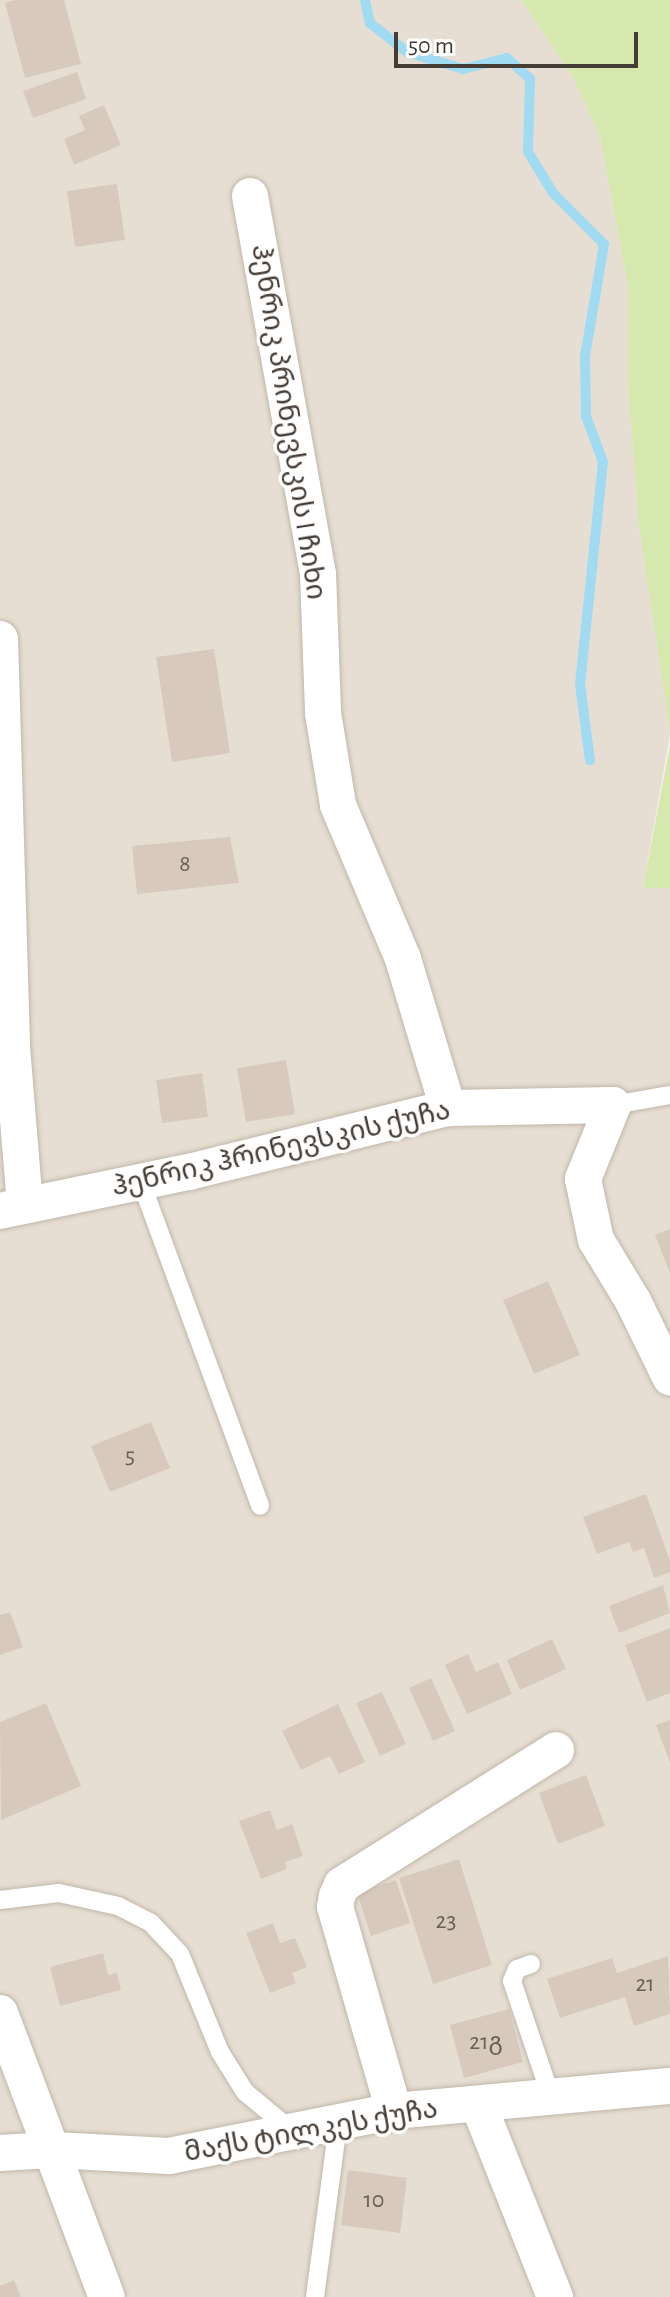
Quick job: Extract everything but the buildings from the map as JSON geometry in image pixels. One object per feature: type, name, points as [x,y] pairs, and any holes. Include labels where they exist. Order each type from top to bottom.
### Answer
[{"type":"street","name":"ჰენრიკ პრინევსკის I ჩიხი","points":[[250,196],[318,574],[323,713],[338,805],[403,959],[448,1108]]},
{"type":"street","points":[[0,639],[12,1047],[12,1208]]},
{"type":"street","name":"ჰენრიკ ჰრინევსკის ქუჩა","points":[[12,1208],[141,1182],[448,1108],[613,1105]]},
{"type":"street","points":[[613,1105],[583,1179],[596,1240],[633,1301],[670,1377]]},
{"type":"street","points":[[394,2111],[335,1907],[337,1896],[342,1885],[556,1750]]},
{"type":"street","points":[[0,2013],[107,2297]]},
{"type":"street","name":"მაქს ტილკეს ქუჩა","points":[[0,2153],[53,2150],[169,2156],[295,2134],[394,2111],[479,2106],[670,2086]]},
{"type":"street","points":[[479,2106],[555,2297]]},
{"type":"lane","points":[[613,1105],[670,1095]]},
{"type":"lane","points":[[141,1182],[260,1506]]},
{"type":"lane","points":[[0,1900],[59,1893],[83,1896],[151,1923],[180,1954],[220,2052],[245,2092],[295,2134]]},
{"type":"lane","points":[[531,1964],[517,1969],[512,1981],[551,2097]]},
{"type":"lane","points":[[315,2297],[338,2124]]},
{"type":"shaded area","points":[[0,0],[521,0],[573,77],[600,136],[628,286],[628,383],[639,526],[670,733],[643,887],[670,888],[670,2297],[0,2297]]},
{"type":"green space","points":[[521,0],[670,0],[670,733],[639,526],[628,383],[628,286],[600,136],[573,77]]},
{"type":"green space","points":[[670,746],[670,888],[643,888]]},
{"type":"waterway","points":[[365,0],[370,23],[407,52],[463,69],[507,58],[530,79],[528,152],[553,193],[604,244],[585,356],[586,416],[603,462],[580,684],[590,760]]}]
